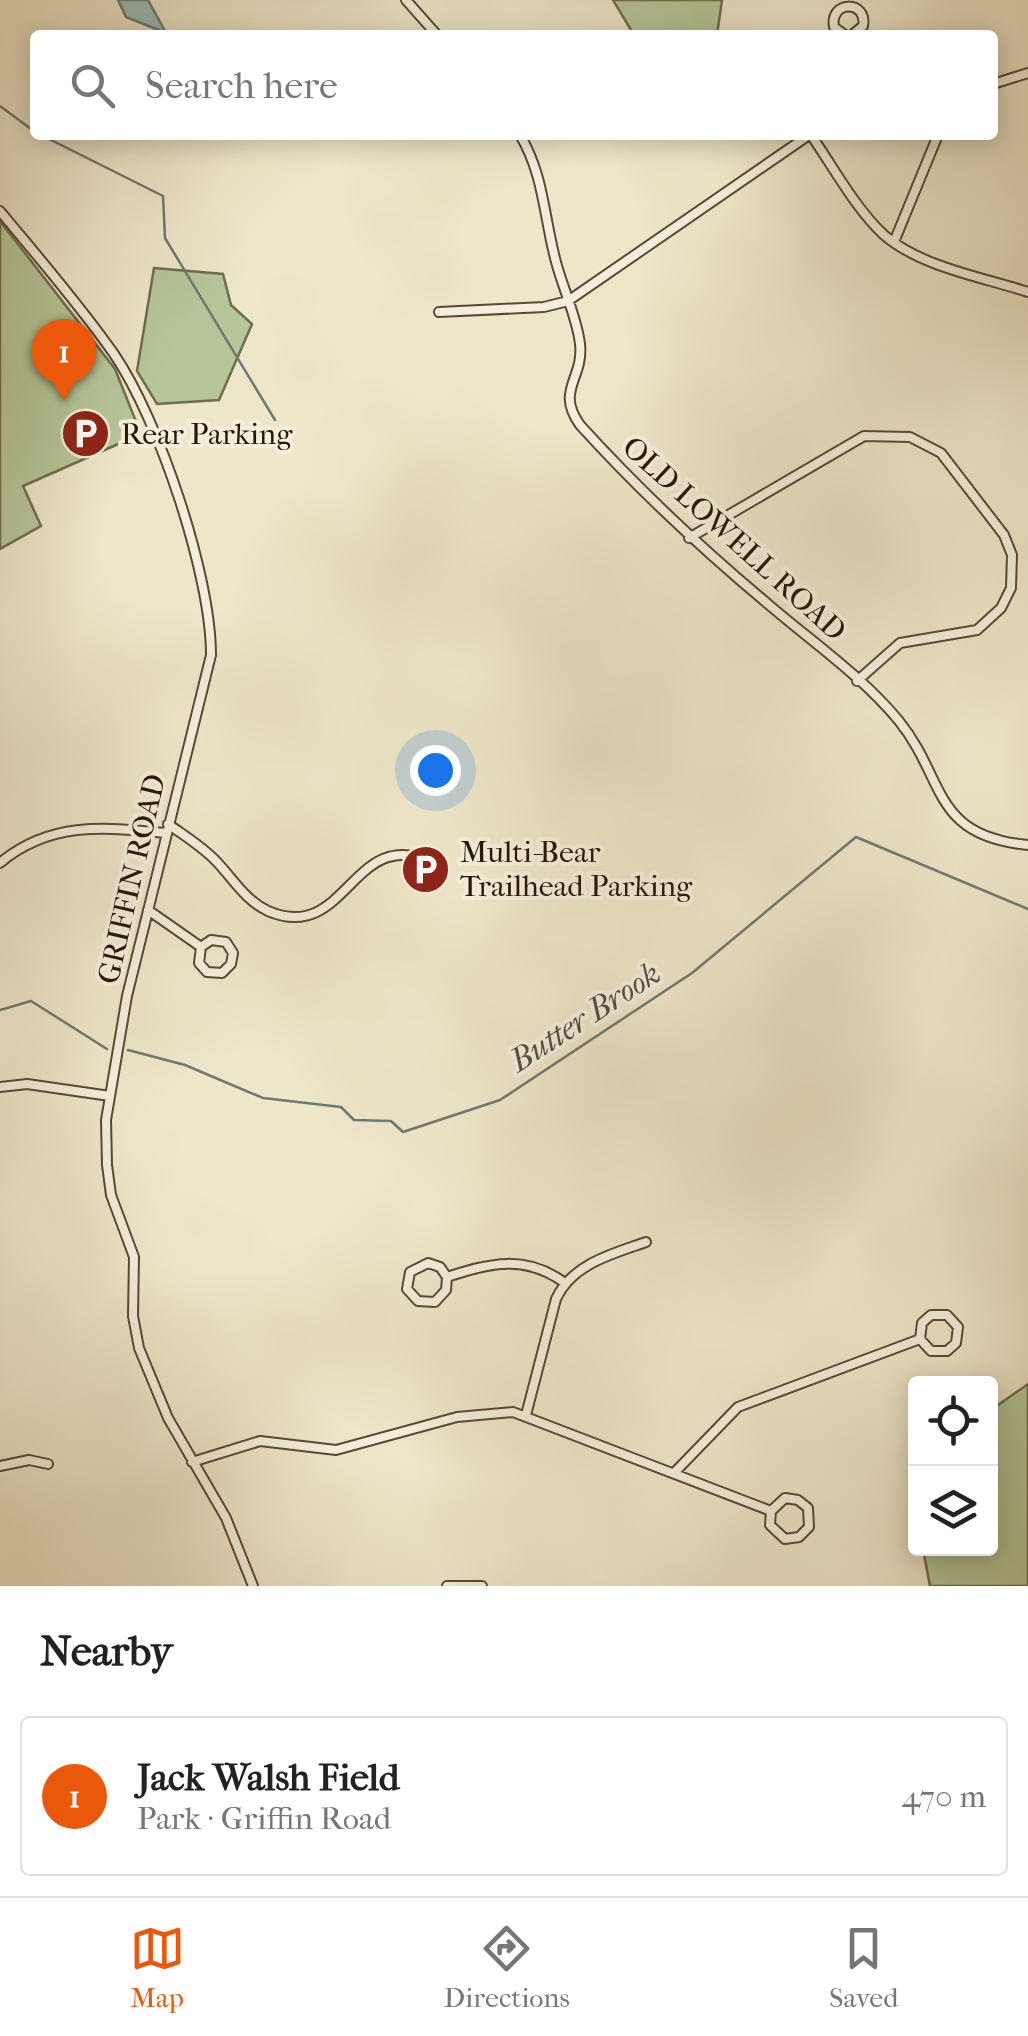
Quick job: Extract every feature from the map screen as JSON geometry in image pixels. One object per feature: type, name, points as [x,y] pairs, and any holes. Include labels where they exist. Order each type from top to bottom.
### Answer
[{"type":"street","points":[[406,0],[433,30]]},
{"type":"street","points":[[840,30],[834,26],[832,16],[838,6],[848,2],[858,6],[864,16],[863,26],[856,30]]},
{"type":"street","points":[[998,82],[1028,73]]},
{"type":"street","name":"OLD LOWELL ROAD","points":[[523,140],[538,170],[580,344],[580,359],[568,395],[572,414],[689,538],[858,681],[900,722],[942,802],[954,816],[988,836],[1028,845]]},
{"type":"street","points":[[439,312],[544,307],[568,301],[803,140]]},
{"type":"street","points":[[814,140],[866,215],[894,242],[922,257],[1028,292]]},
{"type":"street","points":[[894,242],[936,140]]},
{"type":"street","name":"GRIFFIN ROAD","points":[[0,210],[122,367],[148,420],[199,561],[209,600],[211,655],[148,910],[110,1096],[106,1128],[108,1181],[134,1257],[135,1334],[157,1395],[226,1518],[253,1586]]},
{"type":"street","points":[[689,538],[864,436],[910,437],[940,453],[1004,535],[1012,556],[1010,588],[1001,608],[977,630],[900,643],[858,681]]},
{"type":"street","points":[[0,863],[32,841],[65,830],[167,828],[210,854],[267,911],[289,916],[310,915],[332,905],[376,859],[401,854],[431,862]]},
{"type":"street","points":[[148,910],[201,947]]},
{"type":"street","points":[[214,939],[226,942],[232,952],[231,964],[218,974],[207,972],[199,962],[201,947],[214,939]]},
{"type":"street","points":[[0,1088],[27,1084],[110,1096]]},
{"type":"street","points":[[526,1415],[556,1300],[565,1283],[601,1259],[646,1242]]},
{"type":"street","points":[[447,1277],[513,1262],[543,1268],[565,1283]]},
{"type":"street","points":[[424,1263],[436,1264],[447,1277],[444,1294],[435,1302],[418,1301],[408,1288],[410,1272],[424,1263]]},
{"type":"street","points":[[935,1314],[951,1317],[958,1327],[956,1343],[943,1352],[928,1349],[920,1339],[922,1323],[935,1314]]},
{"type":"street","points":[[674,1472],[738,1407],[920,1339]]},
{"type":"street","points":[[192,1462],[260,1440],[336,1450],[473,1414],[526,1415],[771,1511]]},
{"type":"street","points":[[0,1466],[30,1460],[48,1464]]},
{"type":"street","points":[[798,1500],[810,1514],[808,1528],[792,1539],[779,1536],[770,1525],[771,1511],[779,1501],[798,1500]]},
{"type":"street","points":[[447,1586],[482,1586]]},
{"type":"green space","points":[[613,0],[722,0],[718,30],[631,30]]},
{"type":"green space","points":[[0,221],[115,369],[141,434],[23,486],[41,526],[0,549]]},
{"type":"green space","points":[[154,268],[223,274],[231,305],[252,324],[219,400],[157,404],[137,371]]},
{"type":"green space","points":[[1028,1384],[1028,1586],[930,1586],[924,1556],[998,1556],[998,1405]]},
{"type":"water","points":[[118,0],[148,0],[164,30],[158,30],[126,17]]},
{"type":"waterway","points":[[0,106],[30,128]]},
{"type":"waterway","points":[[51,140],[163,196],[165,238],[275,420]]},
{"type":"waterway","name":"Butter Brook","points":[[128,1050],[185,1065],[263,1098],[341,1107],[354,1120],[391,1121],[403,1132],[500,1100],[692,973],[856,837],[1028,909]]},
{"type":"waterway","name":"Butter Brook","points":[[0,1010],[31,1001],[107,1049]]},
{"type":"place","name":"Jack Walsh Field","points":[[64,401]]},
{"type":"place","name":"Rear Parking","points":[[86,434]]},
{"type":"place","name":"Multi-Bear Trailhead Parking","points":[[425,869]]}]
